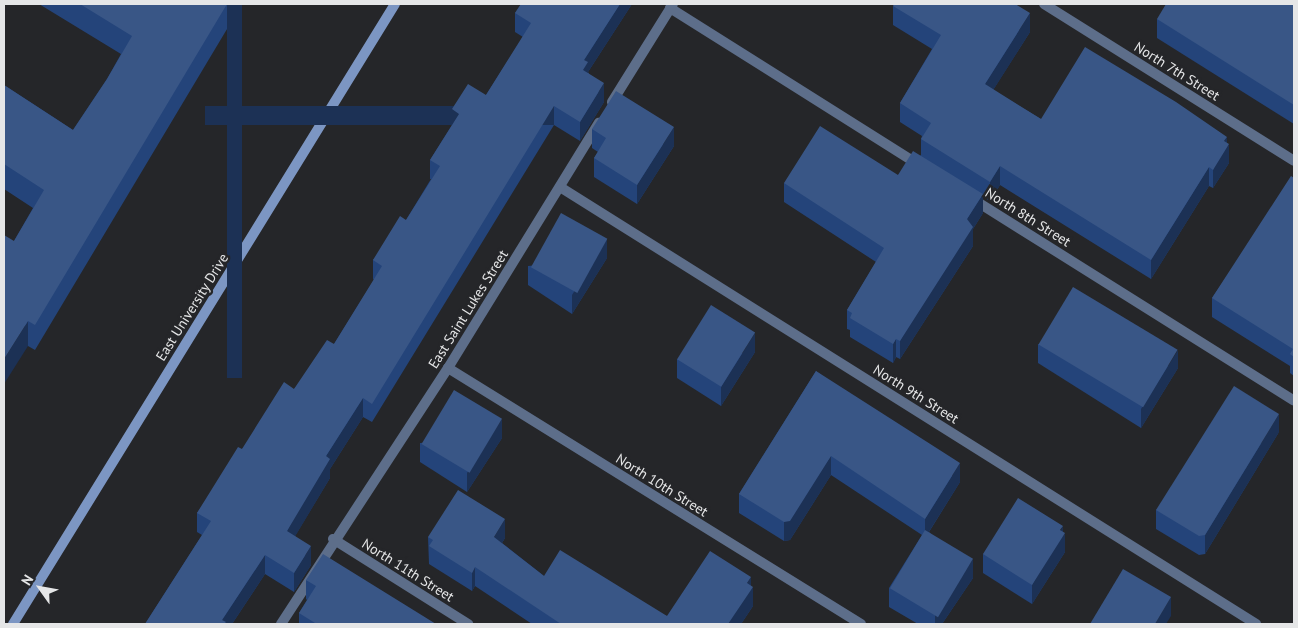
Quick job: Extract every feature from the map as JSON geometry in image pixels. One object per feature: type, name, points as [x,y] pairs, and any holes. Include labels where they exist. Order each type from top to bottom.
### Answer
[{"type":"main road","name":"East University Drive","points":[[13,624],[395,4]]},
{"type":"lane","name":"North 7th Street","points":[[1044,4],[1294,161]]},
{"type":"lane","points":[[671,6],[932,173]]},
{"type":"lane","name":"East Saint Lukes Street","points":[[281,624],[333,538],[448,368],[671,6]]},
{"type":"lane","name":"North 9th Street","points":[[560,187],[1256,624]]},
{"type":"lane","name":"North 8th Street","points":[[957,189],[1294,401]]},
{"type":"lane","name":"North 10th Street","points":[[448,368],[862,624]]},
{"type":"lane","name":"North 11th Street","points":[[333,538],[468,624]]},
{"type":"building","points":[[80,4],[227,4],[35,325],[28,321],[4,359],[4,235],[14,241],[44,190],[4,164],[4,85],[73,130],[107,79],[132,36]]},
{"type":"building","points":[[521,4],[620,4],[584,60],[588,62],[583,70],[604,83],[580,122],[554,106],[372,404],[363,398],[326,456],[330,459],[287,531],[311,546],[294,573],[265,555],[222,620],[226,622],[224,624],[145,624],[211,521],[197,513],[238,447],[242,449],[284,382],[294,389],[327,340],[334,344],[382,266],[373,260],[400,216],[406,220],[440,166],[430,160],[459,114],[452,109],[468,84],[486,95],[531,23],[515,13]]},
{"type":"building","points":[[894,4],[1015,4],[1030,13],[985,84],[1041,119],[1085,47],[1176,102],[1227,137],[1224,141],[1229,144],[1213,170],[1209,167],[1151,260],[1000,166],[990,182],[921,139],[931,123],[900,103],[941,35],[893,6]]},
{"type":"building","points":[[1166,4],[1294,4],[1294,105],[1157,19]]},
{"type":"building","points":[[616,91],[674,127],[637,185],[594,158],[606,138],[592,129]]},
{"type":"building","points":[[820,126],[898,175],[913,151],[983,194],[967,219],[973,227],[900,341],[896,339],[893,344],[850,318],[852,313],[847,310],[884,248],[784,183]]},
{"type":"building","points":[[1291,176],[1294,178],[1294,357],[1290,354],[1293,349],[1212,298]]},
{"type":"building","points":[[561,213],[607,239],[577,293],[531,267]]},
{"type":"building","points":[[1073,287],[1178,350],[1143,407],[1038,344]]},
{"type":"building","points":[[711,305],[755,333],[721,387],[677,359]]},
{"type":"building","points":[[816,371],[960,463],[925,519],[831,456],[790,521],[784,522],[739,494]]},
{"type":"building","points":[[1234,386],[1279,414],[1205,535],[1199,536],[1156,510]]},
{"type":"building","points":[[454,390],[502,419],[470,473],[422,444]]},
{"type":"building","points":[[458,490],[505,519],[494,537],[544,576],[560,550],[667,616],[710,551],[751,577],[747,583],[753,587],[728,624],[561,624],[475,567],[472,573],[429,546],[433,540],[428,537]]},
{"type":"building","points":[[1018,498],[1063,526],[1060,530],[1065,533],[1032,585],[983,554]]},
{"type":"building","points":[[925,530],[973,559],[938,617],[890,588]]},
{"type":"building","points":[[323,554],[436,624],[314,624],[299,613],[316,586],[306,580]]},
{"type":"building","points":[[1123,569],[1171,597],[1155,624],[1090,624]]}]
